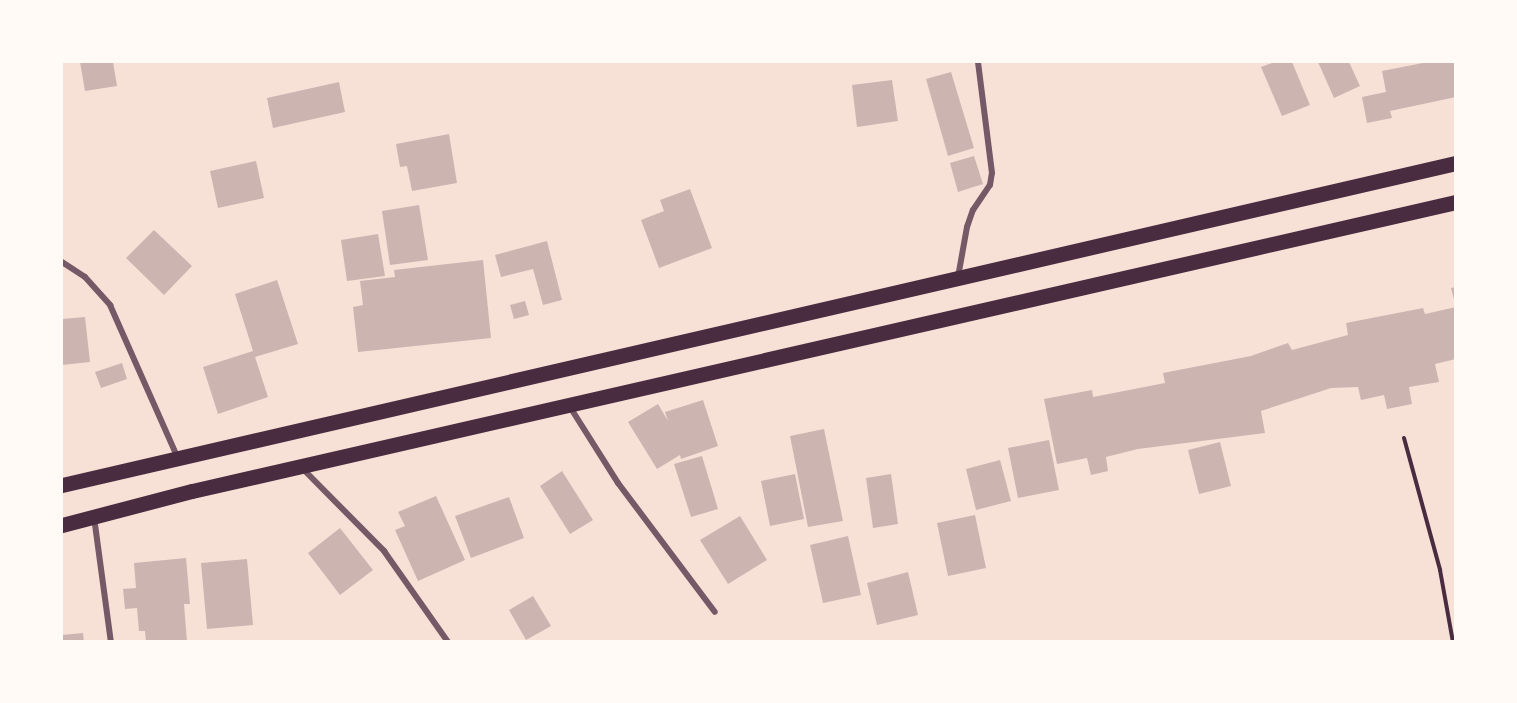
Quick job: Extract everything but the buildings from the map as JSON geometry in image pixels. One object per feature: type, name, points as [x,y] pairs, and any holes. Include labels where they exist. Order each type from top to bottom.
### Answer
[{"type":"main road","points":[[62,485],[1455,163]]},
{"type":"main road","points":[[62,525],[300,466],[1455,202]]},
{"type":"street","points":[[958,277],[967,227],[973,210],[990,185],[992,173],[978,62]]},
{"type":"street","points":[[62,262],[85,277],[110,305],[178,460]]},
{"type":"street","points":[[569,406],[618,483],[715,612]]},
{"type":"street","points":[[300,466],[384,551],[448,642]]},
{"type":"street","points":[[94,516],[111,642]]},
{"type":"path","points":[[1404,438],[1440,570],[1453,642]]}]
